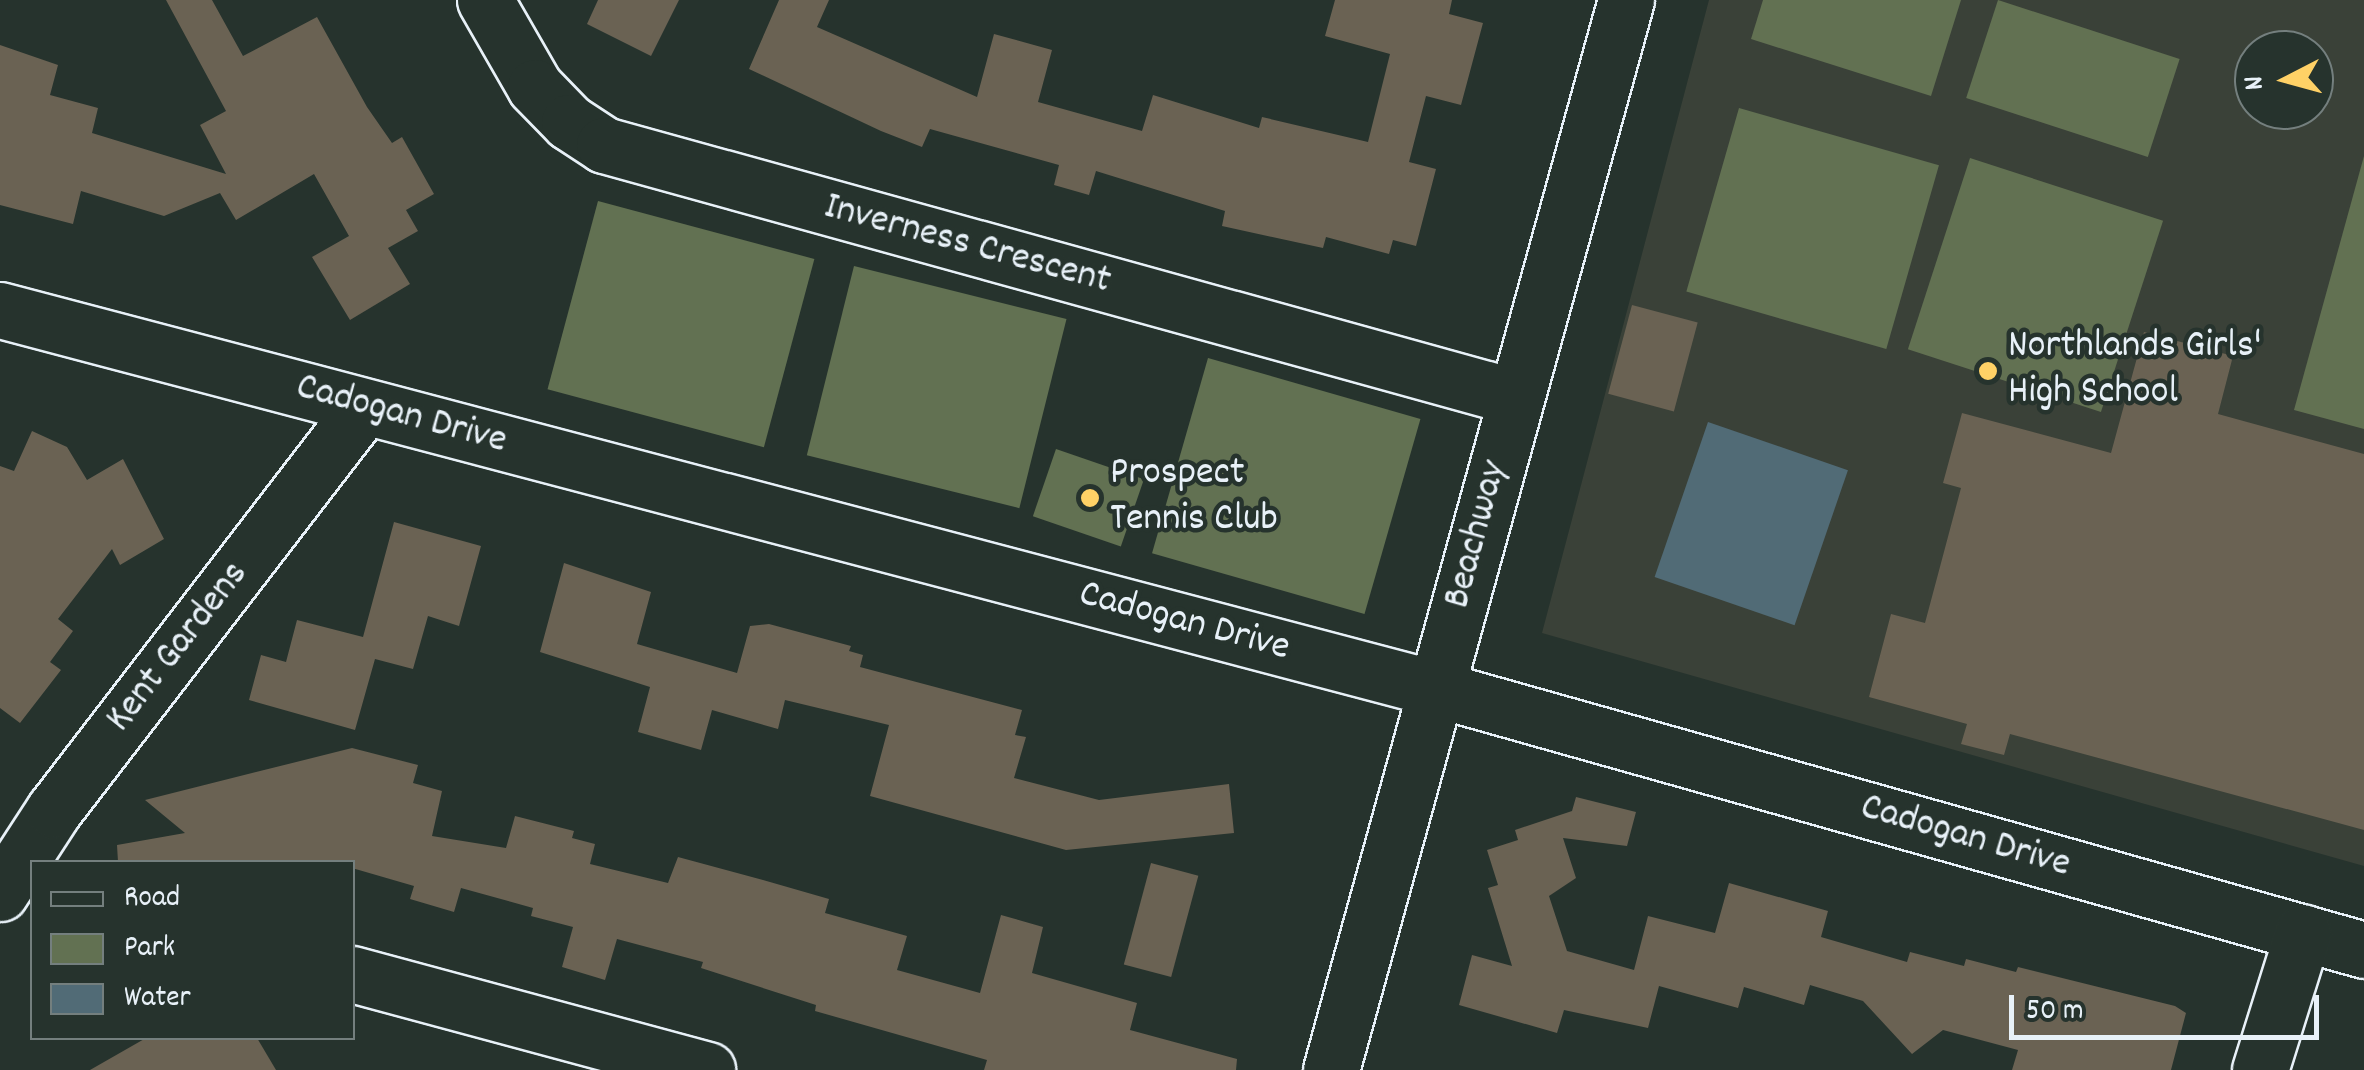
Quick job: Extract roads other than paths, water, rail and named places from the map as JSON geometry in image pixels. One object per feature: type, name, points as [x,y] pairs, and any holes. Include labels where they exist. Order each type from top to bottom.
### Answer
[{"type":"street","name":"Inverness Crescent","points":[[484,0],[535,87],[569,122],[604,145],[1515,397]]},
{"type":"street","name":"Beachway","points":[[1331,1070],[1626,0]]},
{"type":"street","name":"Cadogan Drive","points":[[0,310],[1437,689],[2364,950]]},
{"type":"street","name":"Kent Gardens","points":[[10,882],[364,407]]},
{"type":"street","points":[[2260,1070],[2303,933]]},
{"type":"street","points":[[355,975],[628,1060],[707,1070]]},
{"type":"water","points":[[1708,422],[1848,470],[1795,625],[1655,577]]},
{"type":"place","name":"Northlands Girls' High School","points":[[1988,371]]},
{"type":"place","name":"Prospect Tennis Club","points":[[1090,498]]}]
